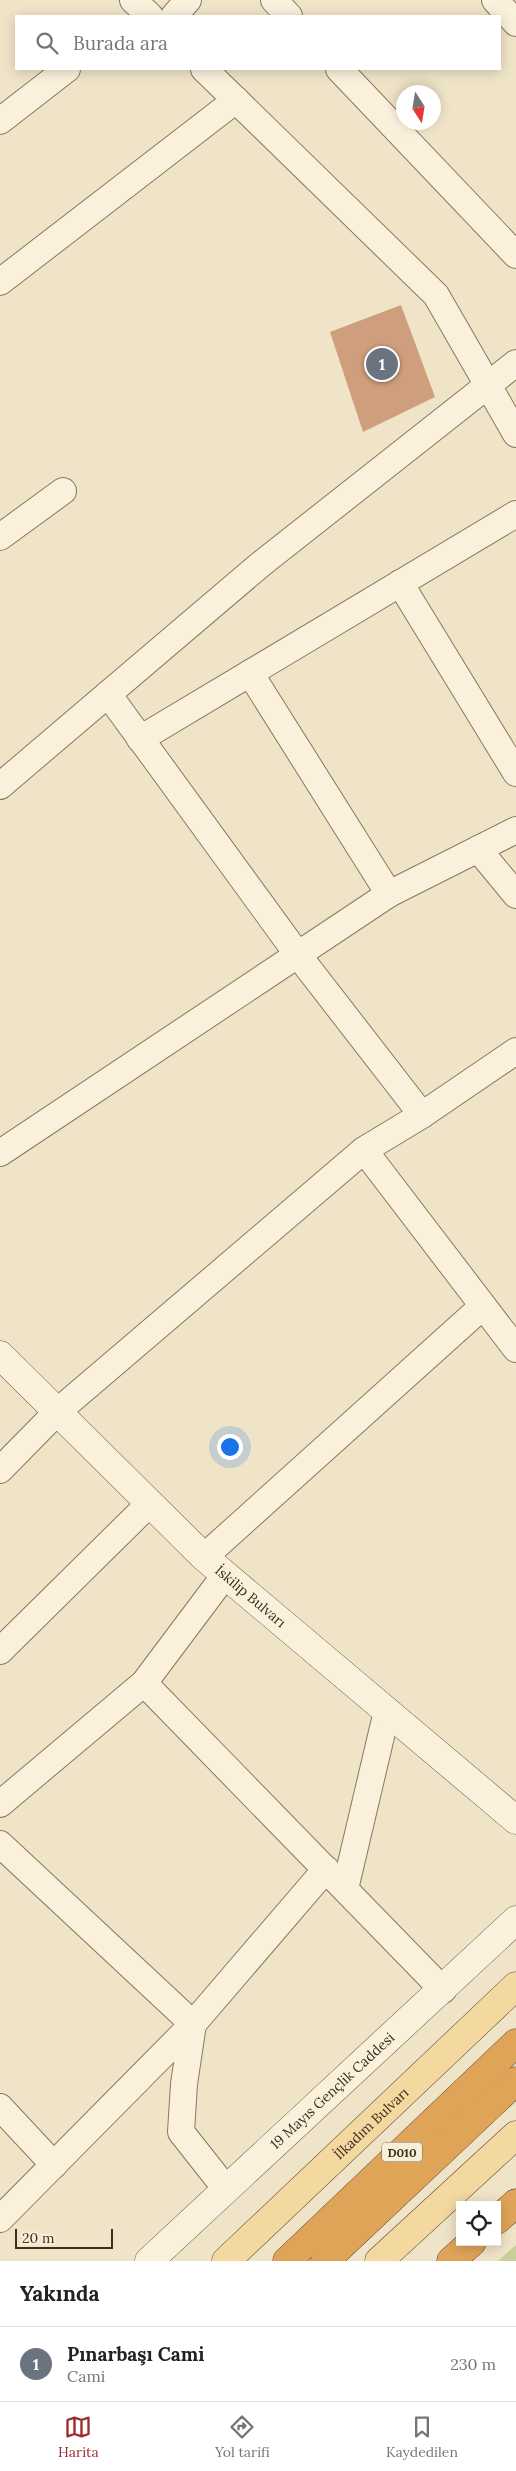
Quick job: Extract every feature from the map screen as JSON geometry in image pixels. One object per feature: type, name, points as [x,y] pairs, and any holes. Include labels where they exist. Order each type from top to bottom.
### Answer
[{"type":"highway","name":"D010","points":[[287,2261],[516,2043]]},
{"type":"highway","name":"D010","points":[[325,2261],[516,2081]]},
{"type":"highway","points":[[501,2216],[516,2203]]},
{"type":"highway","points":[[451,2261],[468,2246]]},
{"type":"main road","name":"İskilip Bulvarı","points":[[0,1356],[204,1557],[516,1820]]},
{"type":"main road","name":"19 Mayıs Gençlik Caddesi","points":[[149,2261],[443,1990],[516,1920]]},
{"type":"main road","name":"İlkadım Bulvarı","points":[[226,2261],[516,1986]]},
{"type":"main road","points":[[379,2261],[516,2135]]},
{"type":"street","points":[[175,15],[188,0]]},
{"type":"street","points":[[274,0],[288,15]]},
{"type":"street","points":[[495,0],[516,23]]},
{"type":"street","points":[[0,121],[66,70]]},
{"type":"street","points":[[205,70],[436,295],[516,434]]},
{"type":"street","points":[[340,70],[516,255]]},
{"type":"street","points":[[0,282],[236,100]]},
{"type":"street","points":[[0,786],[261,564],[516,363]]},
{"type":"street","points":[[0,537],[63,491]]},
{"type":"street","points":[[140,739],[516,514]]},
{"type":"street","points":[[400,583],[516,773]]},
{"type":"street","points":[[250,673],[389,894]]},
{"type":"street","points":[[108,694],[298,955],[422,1115]]},
{"type":"street","points":[[0,1153],[389,894],[516,830]]},
{"type":"street","points":[[478,849],[516,896]]},
{"type":"street","points":[[0,1470],[57,1412],[364,1150],[422,1115],[516,1051]]},
{"type":"street","points":[[364,1150],[516,1349]]},
{"type":"street","points":[[204,1557],[483,1306]]},
{"type":"street","points":[[0,1651],[150,1503]]},
{"type":"street","points":[[0,1804],[144,1683],[226,1575]]},
{"type":"street","points":[[144,1683],[443,1990]]},
{"type":"street","points":[[345,1889],[387,1711]]},
{"type":"street","points":[[0,1844],[193,2024]]},
{"type":"street","points":[[0,2219],[193,2024],[326,1870]]},
{"type":"street","points":[[193,2024],[184,2084],[181,2132],[226,2189]]},
{"type":"street","points":[[0,2107],[54,2165]]},
{"type":"green space","points":[[516,2245],[516,2261],[498,2261]]},
{"type":"building","points":[[401,305],[435,397],[363,432],[330,332]]},
{"type":"place","name":"Pınarbaşı Cami","points":[[382,364]]}]
